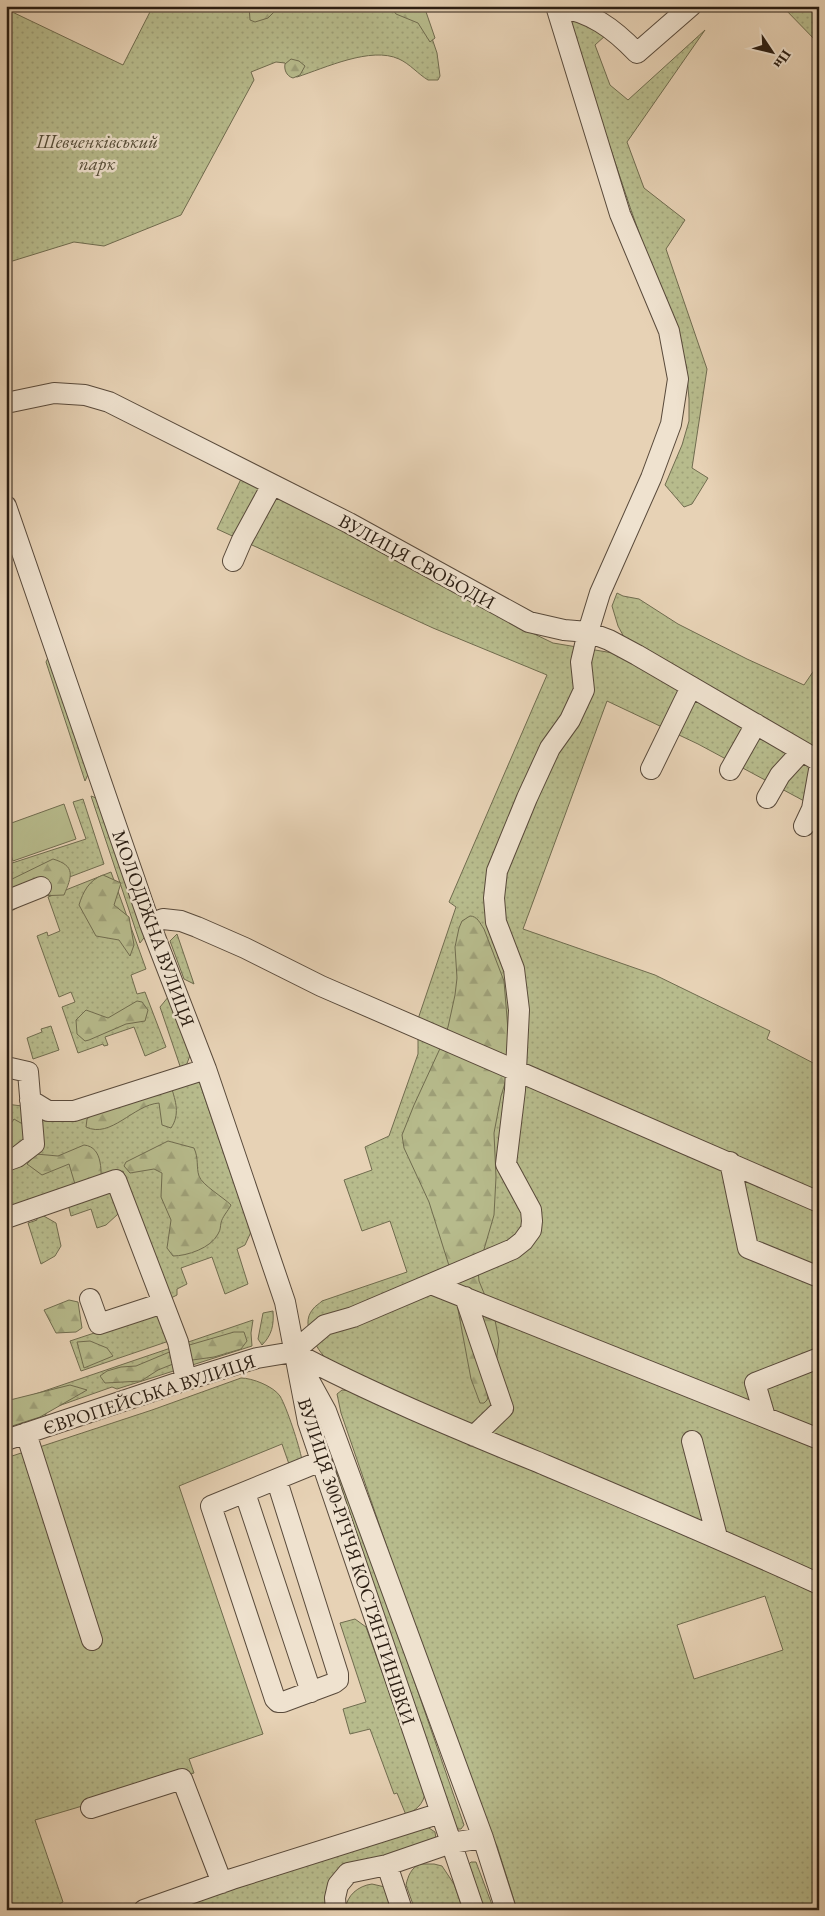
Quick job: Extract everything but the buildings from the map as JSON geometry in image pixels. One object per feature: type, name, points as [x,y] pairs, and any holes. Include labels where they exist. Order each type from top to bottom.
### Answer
[{"type":"street","points":[[691,6],[637,53],[618,33],[595,18],[556,6],[620,214],[669,331],[678,380],[671,424],[650,478],[600,593],[588,632],[582,662],[584,690],[570,720],[550,748],[497,871],[494,898],[496,922],[514,969],[519,1010],[517,1071],[506,1164],[532,1210],[531,1230],[523,1241],[513,1249],[353,1317],[325,1325],[293,1352],[345,1380],[717,1537],[819,1584]]},
{"type":"street","name":"ВУЛИЦЯ СВОБОДИ","points":[[6,403],[54,393],[84,395],[108,402],[349,523],[530,622],[564,630],[588,632],[610,640],[810,756]]},
{"type":"street","points":[[233,561],[242,540],[272,485]]},
{"type":"street","name":"МОЛОДІЖНА ВУЛИЦЯ","points":[[6,506],[150,924],[206,1069],[285,1302],[293,1352]]},
{"type":"street","points":[[651,769],[691,687]]},
{"type":"street","points":[[730,770],[756,724]]},
{"type":"street","points":[[767,798],[780,775],[810,756]]},
{"type":"street","points":[[804,826],[812,809],[819,770]]},
{"type":"street","points":[[6,901],[41,887]]},
{"type":"street","points":[[150,924],[162,919],[181,921],[196,927],[245,948],[320,986],[819,1202]]},
{"type":"street","points":[[6,1067],[28,1072],[34,1144],[18,1157],[6,1161]]},
{"type":"street","points":[[30,1100],[48,1111],[74,1110],[206,1069]]},
{"type":"street","points":[[730,1162],[748,1248],[819,1277]]},
{"type":"street","points":[[6,1218],[116,1180],[178,1342],[186,1380]]},
{"type":"street","points":[[431,1284],[819,1439]]},
{"type":"street","points":[[465,1297],[503,1408],[474,1436]]},
{"type":"street","points":[[90,1299],[99,1324],[163,1303]]},
{"type":"street","name":"ЄВРОПЕЙСЬКА ВУЛИЦЯ","points":[[6,1440],[257,1358],[293,1352]]},
{"type":"street","name":"ВУЛИЦЯ 300-РІЧЧЯ КОСТЯНТИНІВКИ","points":[[293,1352],[308,1422],[474,1910]]},
{"type":"street","name":"ВУЛИЦЯ 300-РІЧЧЯ КОСТЯНТИНІВКИ","points":[[293,1352],[326,1411],[483,1838],[506,1910]]},
{"type":"street","points":[[765,1417],[755,1383],[819,1358]]},
{"type":"street","points":[[26,1434],[92,1640]]},
{"type":"street","points":[[692,1441],[717,1537]]},
{"type":"street","points":[[277,1480],[338,1674],[338,1680],[334,1683],[283,1702],[278,1702],[275,1698],[212,1506],[321,1461]]},
{"type":"street","points":[[245,1493],[311,1692]]},
{"type":"street","points":[[91,1808],[182,1779],[222,1883]]},
{"type":"street","points":[[144,1910],[441,1813]]},
{"type":"street","points":[[336,1910],[334,1898],[338,1885],[348,1873],[387,1865],[451,1843],[483,1838]]},
{"type":"street","points":[[387,1865],[402,1910]]},
{"type":"green space","name":"Шевченківський парк","points":[[153,6],[421,6],[437,53],[440,76],[438,80],[428,80],[399,59],[375,55],[348,60],[297,77],[290,75],[285,63],[276,62],[251,72],[254,80],[181,215],[104,246],[74,242],[6,263],[6,9],[123,65]]},
{"type":"green space","points":[[249,6],[280,6],[268,18],[255,22],[250,20]]},
{"type":"green space","points":[[390,6],[424,6],[435,38],[430,42],[418,23],[396,14]]},
{"type":"green space","points":[[563,6],[596,6],[598,11],[617,25],[595,45],[610,85],[628,100],[705,30],[627,142],[644,188],[685,220],[666,249],[707,369],[692,468],[708,478],[692,504],[684,507],[665,485],[682,445],[689,421],[686,365],[631,210]]},
{"type":"green space","points":[[782,6],[819,6],[819,44]]},
{"type":"green space","points":[[291,59],[299,61],[305,66],[300,75],[293,78],[287,74],[285,68],[285,64]]},
{"type":"green space","points":[[241,479],[367,538],[526,630],[553,643],[613,653],[640,664],[819,767],[819,809],[698,744],[607,701],[523,929],[655,975],[770,1031],[767,1039],[819,1066],[819,1574],[331,1365],[312,1338],[309,1331],[309,1316],[322,1301],[407,1272],[390,1221],[362,1231],[344,1180],[372,1170],[365,1147],[389,1136],[418,1054],[418,1019],[456,907],[449,902],[547,675],[433,628],[217,529]]},
{"type":"green space","points":[[617,593],[639,599],[678,624],[804,685],[819,663],[819,750],[625,639],[618,626],[612,606]]},
{"type":"green space","points":[[52,649],[92,766],[85,781],[46,662]]},
{"type":"green space","points":[[91,796],[104,801],[147,934],[140,943]]},
{"type":"green space","points":[[83,799],[104,864],[6,901],[6,865],[86,839],[73,802]]},
{"type":"green space","points":[[64,804],[76,839],[13,861],[6,841],[6,825]]},
{"type":"green space","points":[[53,859],[69,868],[70,877],[64,895],[38,896],[6,914],[6,882]]},
{"type":"green space","points":[[111,872],[146,969],[131,975],[137,994],[145,992],[166,1047],[145,1056],[134,1027],[105,1037],[108,1045],[104,1046],[103,1044],[78,1053],[62,1007],[75,1002],[71,992],[59,997],[37,936],[47,932],[48,936],[60,931],[48,897]]},
{"type":"green space","points":[[103,875],[121,883],[114,905],[129,917],[134,945],[130,956],[119,940],[96,936],[79,905],[87,887]]},
{"type":"green space","points":[[470,916],[480,922],[484,929],[504,981],[508,1030],[507,1077],[501,1096],[494,1133],[496,1177],[494,1215],[478,1270],[479,1281],[495,1320],[499,1341],[495,1369],[487,1400],[484,1403],[480,1403],[471,1379],[451,1272],[429,1202],[404,1148],[402,1135],[448,1027],[457,978],[455,947],[462,921]]},
{"type":"green space","points":[[177,934],[194,984],[184,979],[170,941]]},
{"type":"green space","points":[[169,996],[191,1053],[186,1066],[181,1069],[160,1007]]},
{"type":"green space","points":[[137,1001],[142,1002],[148,1010],[145,1021],[126,1024],[85,1041],[77,1034],[76,1020],[86,1010],[108,1018]]},
{"type":"green space","points":[[51,1026],[59,1050],[33,1059],[27,1038],[42,1032],[41,1029]]},
{"type":"green space","points":[[199,1081],[251,1232],[245,1245],[237,1249],[248,1284],[225,1294],[212,1257],[181,1268],[187,1284],[177,1289],[177,1295],[167,1300],[123,1171],[6,1208],[6,1167],[38,1112]]},
{"type":"green space","points":[[171,1087],[176,1103],[176,1118],[171,1128],[162,1125],[159,1103],[140,1109],[104,1129],[86,1127],[87,1119],[94,1113]]},
{"type":"green space","points":[[6,1104],[22,1106],[26,1146],[6,1157]]},
{"type":"green space","points":[[14,1119],[26,1126],[24,1140],[6,1156],[6,1131]]},
{"type":"green space","points":[[168,1141],[194,1148],[201,1180],[231,1205],[223,1218],[220,1231],[215,1239],[192,1253],[179,1256],[173,1256],[167,1248],[171,1220],[161,1197],[162,1173],[154,1169],[130,1173],[124,1166],[126,1162]]},
{"type":"green space","points":[[84,1145],[90,1147],[98,1156],[101,1169],[101,1188],[77,1191],[69,1164],[42,1175],[27,1164],[36,1154],[58,1156]]},
{"type":"green space","points":[[119,1191],[118,1214],[106,1225],[97,1228],[91,1209],[71,1216],[68,1204],[77,1196]]},
{"type":"green space","points":[[35,1211],[56,1223],[61,1246],[55,1256],[41,1264],[28,1223],[37,1220]]},
{"type":"green space","points":[[69,1300],[78,1302],[82,1328],[76,1332],[56,1333],[44,1310]]},
{"type":"green space","points":[[161,1311],[172,1340],[81,1371],[70,1341]]},
{"type":"green space","points":[[273,1311],[272,1330],[262,1345],[258,1339],[263,1313]]},
{"type":"green space","points":[[253,1320],[252,1346],[117,1389],[112,1387],[47,1410],[45,1417],[6,1430],[6,1404]]},
{"type":"green space","points":[[234,1332],[244,1332],[247,1341],[241,1349],[214,1357],[178,1362],[158,1370],[141,1381],[105,1383],[100,1376],[107,1371],[121,1367],[136,1366],[179,1348]]},
{"type":"green space","points":[[90,1341],[107,1348],[113,1356],[84,1368],[77,1342]]},
{"type":"green space","points":[[241,1378],[262,1383],[280,1396],[302,1460],[290,1467],[282,1444],[179,1486],[263,1734],[189,1759],[194,1773],[35,1820],[63,1902],[54,1907],[55,1910],[6,1910],[6,1458],[152,1410]]},
{"type":"green space","points":[[70,1385],[87,1390],[40,1417],[6,1428],[6,1401]]},
{"type":"green space","points":[[342,1390],[351,1391],[819,1590],[819,1910],[517,1910],[497,1846],[484,1821],[450,1731],[341,1413],[337,1394]],"holes":[[[765,1596],[783,1650],[694,1679],[677,1625]]]},
{"type":"green space","points":[[315,1414],[317,1414],[351,1498],[464,1825],[461,1829],[457,1829]]},
{"type":"green space","points":[[355,1619],[366,1627],[425,1792],[419,1806],[406,1815],[397,1793],[394,1794],[370,1729],[350,1734],[343,1709],[366,1702],[340,1623]]},
{"type":"green space","points":[[426,1826],[435,1832],[436,1839],[346,1878],[326,1891],[329,1910],[170,1910]]},
{"type":"green space","points":[[476,1862],[494,1910],[484,1910],[469,1864]]},
{"type":"green space","points":[[420,1864],[442,1866],[454,1884],[463,1910],[415,1910],[406,1885],[410,1873]]},
{"type":"green space","points":[[372,1884],[385,1887],[400,1910],[345,1910],[348,1900],[354,1892]]}]
